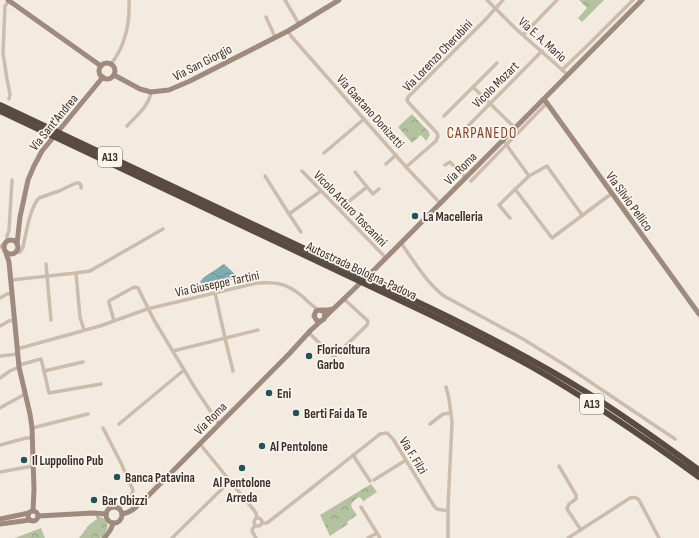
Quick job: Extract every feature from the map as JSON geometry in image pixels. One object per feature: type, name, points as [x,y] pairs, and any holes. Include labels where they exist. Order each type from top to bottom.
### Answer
[{"type":"highway","name":"Autostrada Bologna-Padova","points":[[0,105],[357,277]]},
{"type":"highway","name":"Autostrada Bologna-Padova","points":[[0,111],[219,214],[457,321],[534,361],[586,392],[642,429],[699,470]]},
{"type":"highway","name":"Autostrada Bologna-Padova","points":[[368,282],[532,367],[641,436],[699,477]]},
{"type":"street","points":[[111,64],[124,40],[129,16],[129,0]]},
{"type":"street","points":[[285,0],[299,24]]},
{"type":"street","name":"Via San Giorgio","points":[[114,75],[140,89],[151,92],[169,90],[288,31],[339,0]]},
{"type":"street","name":"Via E. A. Mario","points":[[487,0],[568,75]]},
{"type":"street","points":[[495,8],[503,0]]},
{"type":"street","points":[[523,34],[557,0]]},
{"type":"street","points":[[562,70],[594,40],[632,0]]},
{"type":"street","name":"Via Roma","points":[[122,514],[126,514],[136,507],[200,444],[440,203],[468,179],[546,101],[568,75],[642,0]]},
{"type":"street","points":[[10,98],[4,53],[5,6],[8,1],[101,66]]},
{"type":"street","name":"Via Lorenzo Cherubini","points":[[406,167],[436,141],[438,136],[407,99],[495,8]]},
{"type":"street","points":[[266,17],[275,37]]},
{"type":"street","name":"Via Gaetano Donizetti","points":[[288,31],[406,167],[440,203]]},
{"type":"street","name":"Vicolo Mozart","points":[[463,131],[542,51]]},
{"type":"street","points":[[106,63],[113,65],[115,70],[114,75],[110,78],[103,77],[100,72],[101,66],[106,63]]},
{"type":"street","points":[[444,116],[497,63]]},
{"type":"street","name":"Via Sant'Andrea","points":[[17,244],[28,180],[38,158],[103,77]]},
{"type":"street","points":[[473,87],[515,128]]},
{"type":"street","points":[[127,126],[142,110],[151,92]]},
{"type":"street","name":"Via Roma","points":[[505,142],[515,128],[546,101]]},
{"type":"street","name":"Via Silvio Pellico","points":[[546,101],[611,194],[699,314]]},
{"type":"street","points":[[324,153],[364,119]]},
{"type":"street","points":[[505,142],[529,176]]},
{"type":"street","points":[[386,164],[396,155]]},
{"type":"street","points":[[445,165],[450,162],[468,179]]},
{"type":"street","points":[[510,218],[499,205],[529,176],[547,166],[582,215]]},
{"type":"street","name":"Vicolo Arturo Toscanini","points":[[302,171],[386,258]]},
{"type":"street","points":[[354,172],[373,194],[379,189]]},
{"type":"street","points":[[265,176],[301,232]]},
{"type":"street","points":[[12,180],[10,230],[7,236],[4,252],[9,262],[17,352],[32,428],[33,466],[31,512],[28,518],[30,520]]},
{"type":"street","points":[[4,252],[10,254],[20,252],[23,246],[33,207],[39,198],[76,183],[79,183],[81,188]]},
{"type":"street","points":[[338,209],[367,187]]},
{"type":"street","points":[[515,189],[552,238],[611,194]]},
{"type":"street","points":[[289,214],[321,191]]},
{"type":"street","points":[[11,280],[48,277],[90,271],[163,229]]},
{"type":"street","points":[[6,243],[18,232]]},
{"type":"street","points":[[6,243],[15,241],[18,247],[9,262]]},
{"type":"street","points":[[401,243],[428,280],[444,296],[523,339],[568,366],[675,439]]},
{"type":"street","points":[[46,264],[51,320]]},
{"type":"street","points":[[76,273],[80,317],[84,330]]},
{"type":"street","name":"Via Giuseppe Tartini","points":[[0,356],[114,321],[147,309],[257,283],[283,284],[294,290],[309,303],[321,310]]},
{"type":"street","points":[[114,321],[109,301],[134,287],[138,288],[147,309],[219,424]]},
{"type":"street","points":[[214,293],[233,372]]},
{"type":"street","points":[[0,298],[7,294],[12,294]]},
{"type":"street","points":[[310,332],[334,357],[367,326],[368,321],[344,299]]},
{"type":"street","name":"Via Giuseppe Tartini","points":[[309,303],[313,310],[314,316]]},
{"type":"street","points":[[321,310],[325,313],[323,319],[317,321],[314,316],[316,312],[321,310],[330,310],[335,308]]},
{"type":"street","name":"Via Roma","points":[[310,332],[315,321],[314,316]]},
{"type":"street","points":[[0,326],[15,320]]},
{"type":"street","points":[[173,351],[258,330]]},
{"type":"street","points":[[177,357],[181,349]]},
{"type":"street","points":[[0,378],[19,366],[41,359],[49,393],[101,384]]},
{"type":"street","points":[[44,371],[83,362]]},
{"type":"street","points":[[119,424],[184,370]]},
{"type":"street","points":[[446,387],[452,412],[448,538]]},
{"type":"street","points":[[0,408],[25,394]]},
{"type":"street","points":[[430,424],[443,414],[452,412]]},
{"type":"street","points":[[32,428],[88,414]]},
{"type":"street","points":[[103,428],[133,490],[132,495],[119,509]]},
{"type":"street","name":"Via F. Filzi","points":[[262,523],[266,523],[380,434],[387,433],[393,439],[434,506],[437,509],[448,511]]},
{"type":"street","points":[[0,444],[32,438]]},
{"type":"street","points":[[200,444],[256,513],[256,518],[254,521],[255,525],[252,530],[256,538]]},
{"type":"street","points":[[353,455],[372,480],[406,460]]},
{"type":"street","points":[[0,472],[33,466]]},
{"type":"street","points":[[559,466],[576,495],[576,499],[569,504],[567,509],[581,530]]},
{"type":"street","points":[[172,538],[230,481]]},
{"type":"street","points":[[568,538],[630,498],[634,497],[639,500],[659,538]]},
{"type":"street","points":[[361,507],[380,538]]},
{"type":"street","points":[[111,508],[117,508],[122,514],[122,519],[116,523],[113,523],[108,520],[106,514],[111,508]]},
{"type":"street","points":[[0,518],[31,512],[36,513],[38,516],[93,513],[106,514]]},
{"type":"street","points":[[0,524],[30,520],[33,521],[38,516]]},
{"type":"street","points":[[255,525],[259,526],[262,523],[261,520],[256,518]]},
{"type":"street","points":[[104,538],[110,532],[113,523]]},
{"type":"street","points":[[368,538],[377,533]]},
{"type":"green space","points":[[579,0],[604,0],[582,22],[578,18],[587,8]]},
{"type":"green space","points":[[412,114],[428,131],[430,135],[426,141],[421,135],[412,143],[398,127]]},
{"type":"green space","points":[[371,484],[377,492],[364,502],[360,497],[357,498],[351,504],[357,515],[347,522],[348,524],[330,536],[320,515]]},
{"type":"green space","points":[[96,516],[104,519],[107,524],[105,534],[100,538],[79,538],[89,525],[97,519]]},
{"type":"green space","points":[[41,528],[45,538],[15,538]]},
{"type":"water","points":[[224,264],[235,274],[234,279],[206,286],[200,282],[203,278]]},
{"type":"place","name":"La Macelleria","points":[[415,216]]},
{"type":"place","name":"Floricoltura Garbo","points":[[309,356]]},
{"type":"place","name":"Eni","points":[[269,393]]},
{"type":"place","name":"Berti Fai da Te","points":[[296,413]]},
{"type":"place","name":"Al Pentolone","points":[[262,446]]},
{"type":"place","name":"Il Luppolino Pub","points":[[24,460]]},
{"type":"place","name":"Al Pentolone Arreda","points":[[242,468]]},
{"type":"place","name":"Banca Patavina","points":[[117,477]]},
{"type":"place","name":"Bar Obizzi","points":[[94,500]]},
{"type":"district","name":"CARPANEDO","points":[[482,133]]}]
